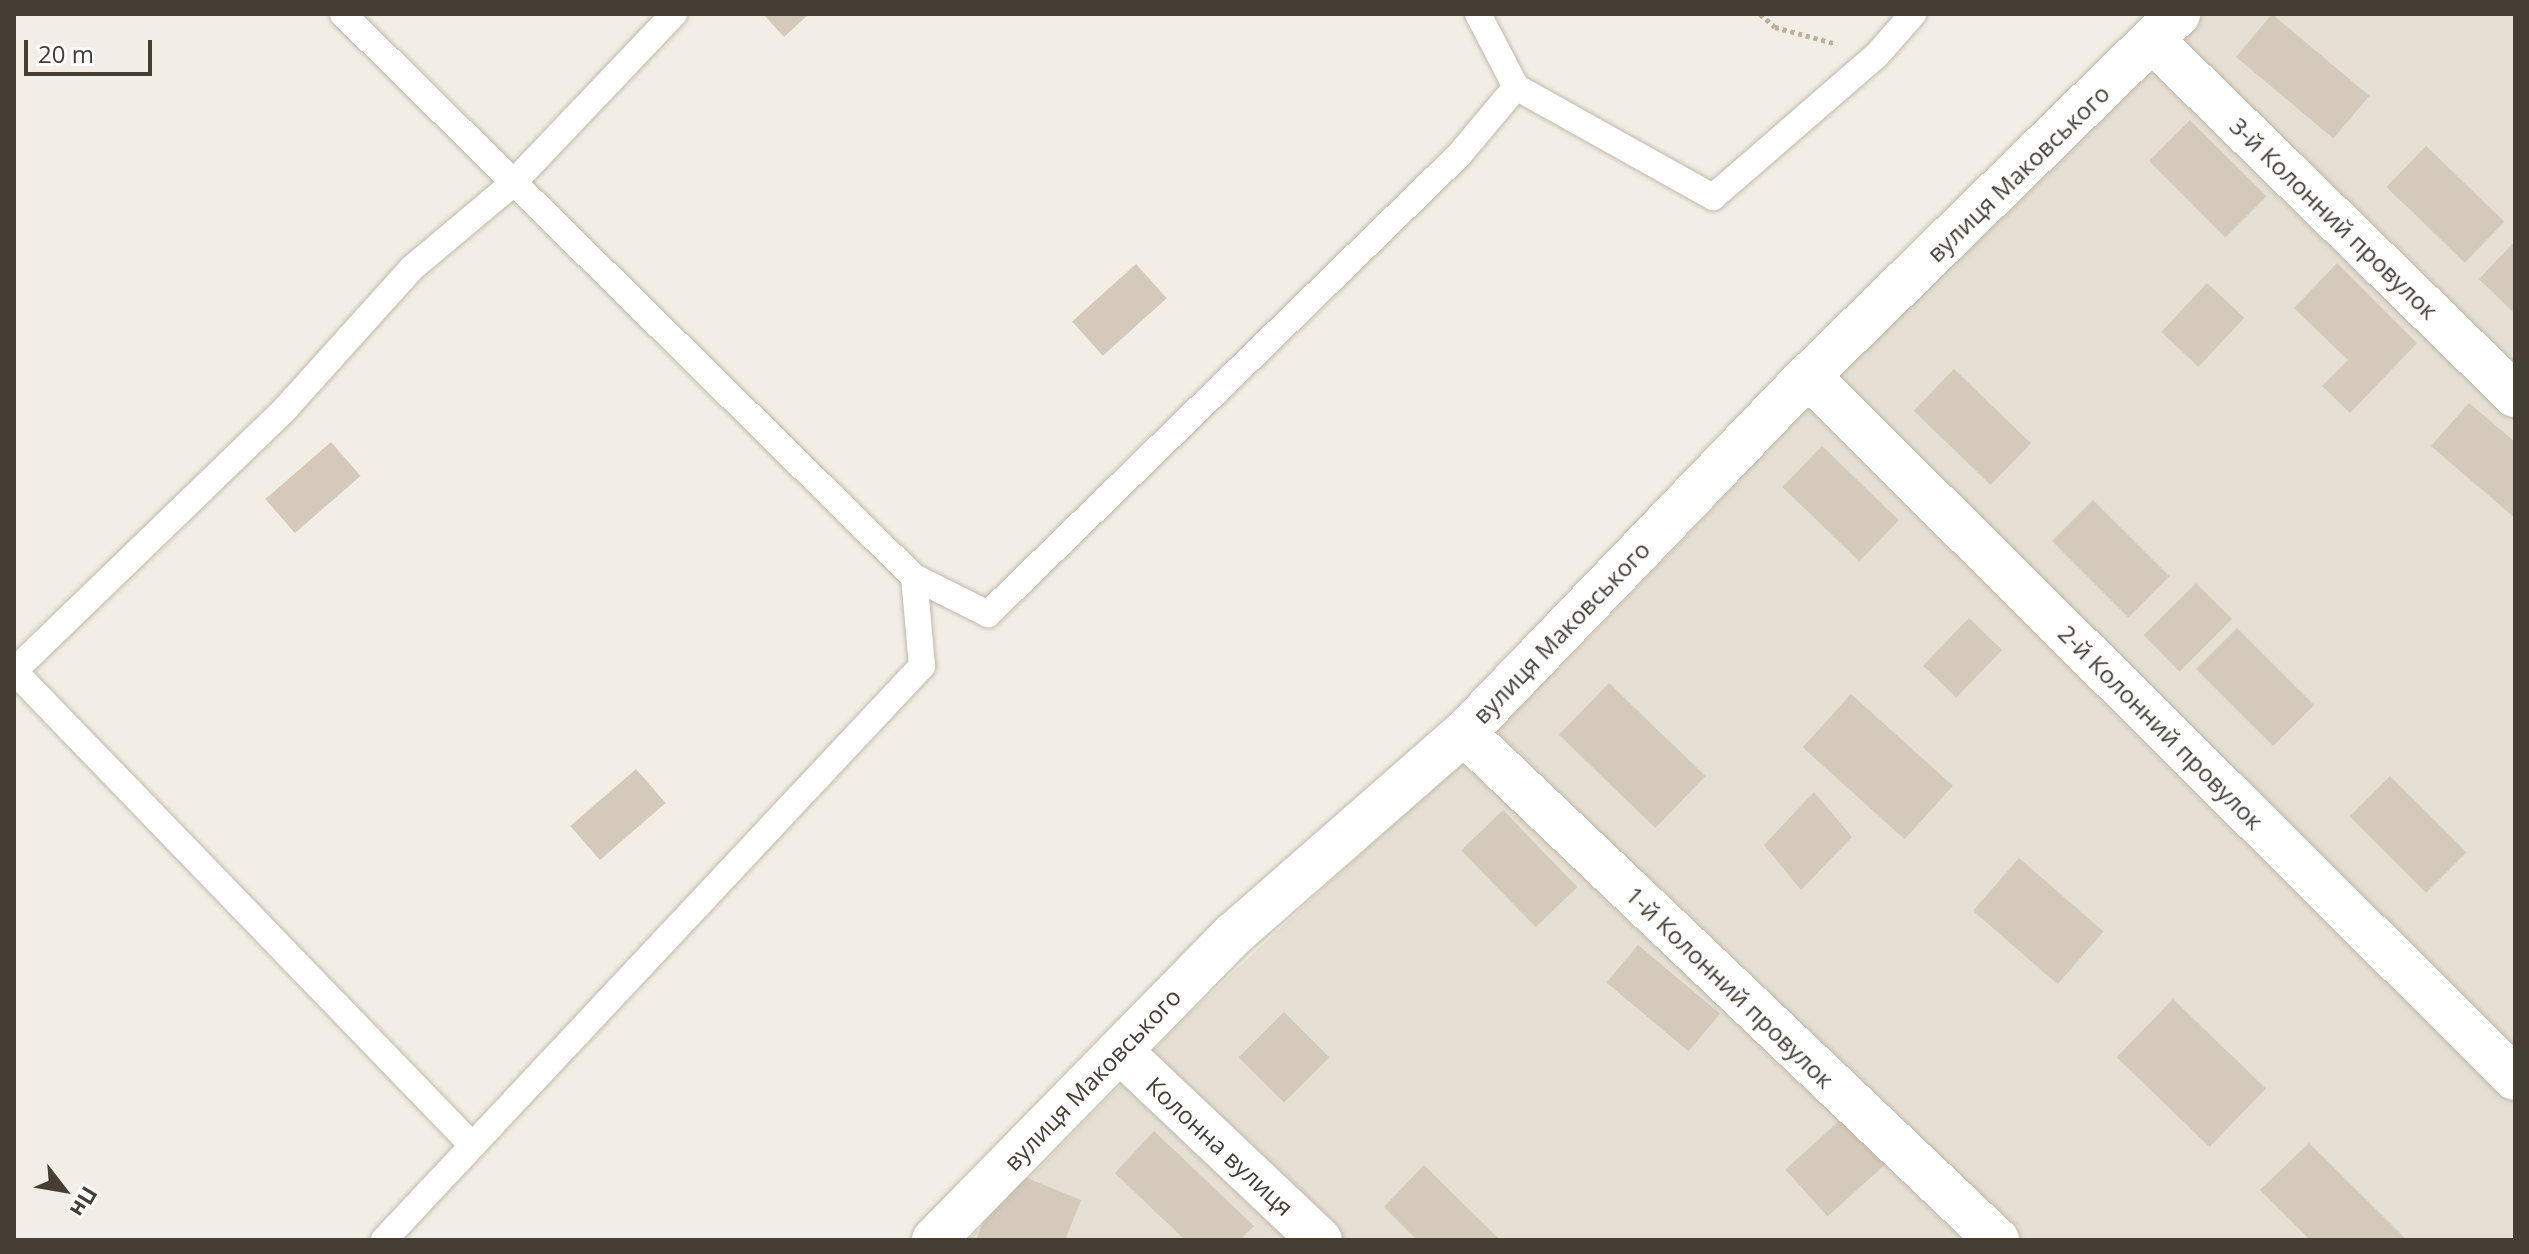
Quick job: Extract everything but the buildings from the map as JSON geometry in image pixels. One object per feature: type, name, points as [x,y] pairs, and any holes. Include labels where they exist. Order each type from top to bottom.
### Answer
[{"type":"street","name":"вулиця Маковського","points":[[934,1240],[1234,934],[1464,733],[1808,376],[2166,28]]},
{"type":"street","name":"3-й Колонний провулок","points":[[2166,28],[2515,395]]},
{"type":"street","name":"2-й Колонний провулок","points":[[1808,376],[2515,1078]]},
{"type":"street","name":"1-й Колонний провулок","points":[[1464,733],[1997,1240]]},
{"type":"street","name":"Колонна вулиця","points":[[1120,1051],[1320,1240]]},
{"type":"lane","points":[[343,14],[914,577],[988,614],[1459,155],[1516,87]]},
{"type":"lane","points":[[470,1143],[14,671],[286,408],[412,268],[512,184],[674,14]]},
{"type":"lane","points":[[1478,14],[1516,87],[1713,197],[1877,55],[1913,14]]},
{"type":"lane","points":[[384,1240],[470,1143],[922,666],[914,577]]},
{"type":"path","points":[[1760,14],[1775,27],[1877,55]]},
{"type":"shaded area","points":[[2184,14],[2515,14],[2515,1240],[969,1240],[1197,1006],[1560,668]]}]
